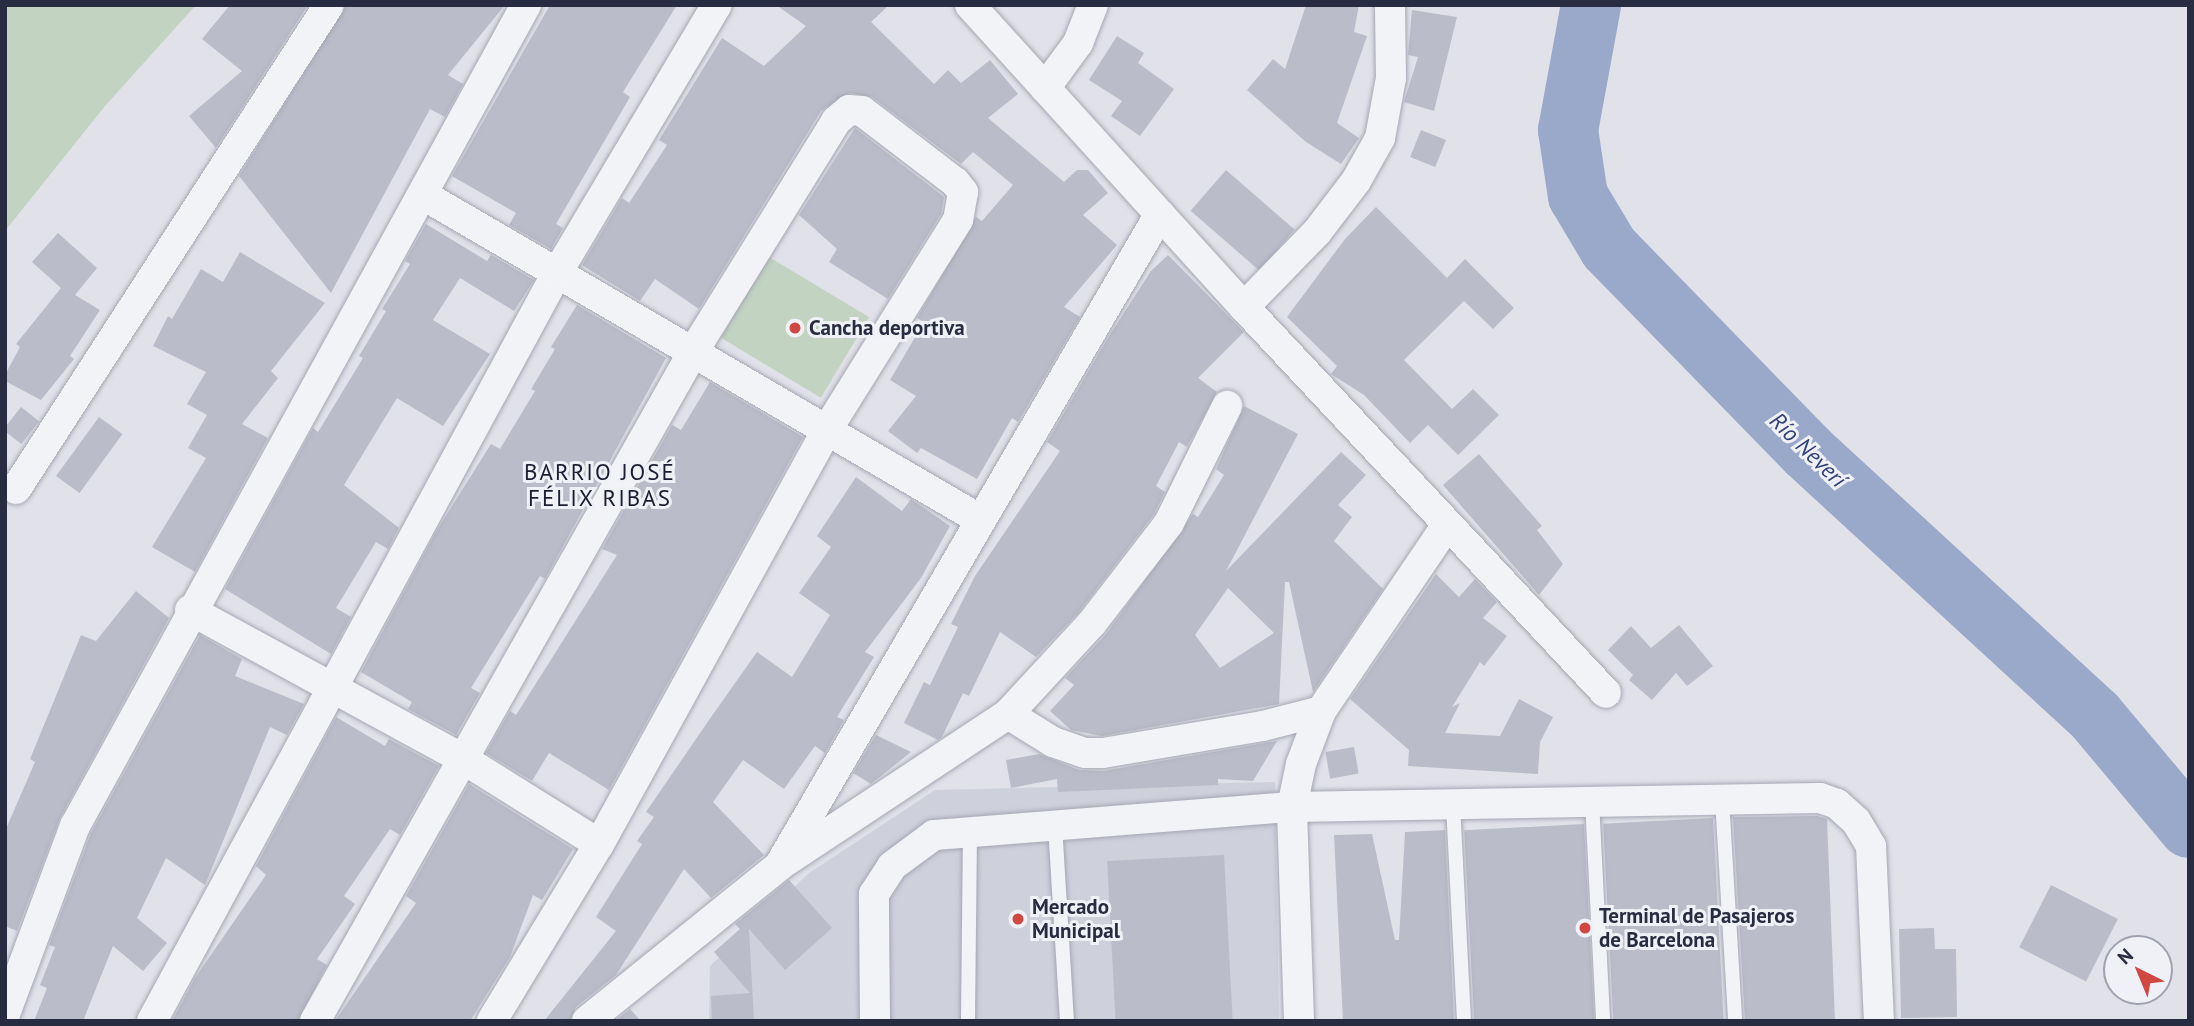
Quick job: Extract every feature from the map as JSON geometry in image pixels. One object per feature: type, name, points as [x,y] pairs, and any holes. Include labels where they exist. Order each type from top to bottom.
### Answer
[{"type":"street","points":[[16,489],[329,5]]},
{"type":"street","points":[[5,1014],[75,826],[190,610],[425,196],[526,5]]},
{"type":"street","points":[[152,1021],[557,274],[717,5]]},
{"type":"street","points":[[970,5],[1244,307],[1606,693]]},
{"type":"street","points":[[1045,88],[1078,43],[1093,5]]},
{"type":"street","points":[[1244,307],[1317,232],[1356,181],[1380,138],[1391,78],[1390,5]]},
{"type":"street","points":[[315,1021],[693,352],[836,121],[849,110],[862,111],[955,182],[963,192],[958,220],[828,428],[599,844],[492,1021]]},
{"type":"street","points":[[425,196],[828,428],[979,519]]},
{"type":"street","points":[[780,864],[979,519],[1160,214]]},
{"type":"street","points":[[587,1021],[780,864],[1008,714],[1092,623],[1169,523],[1227,406]]},
{"type":"street","points":[[1299,1021],[1292,807],[1301,764],[1321,711],[1447,526]]},
{"type":"street","points":[[190,610],[332,685],[463,759],[599,844]]},
{"type":"street","points":[[1008,714],[1053,742],[1086,753],[1191,739],[1321,711]]},
{"type":"street","points":[[875,1021],[874,894],[892,866],[934,835],[1292,807],[1820,798],[1837,804],[1856,821],[1871,846],[1879,1021]]},
{"type":"lane","points":[[1723,799],[1735,1021]]},
{"type":"lane","points":[[1592,801],[1603,1021]]},
{"type":"lane","points":[[1453,804],[1464,1021]]},
{"type":"lane","points":[[1055,825],[1067,1021]]},
{"type":"lane","points":[[968,1021],[970,832]]},
{"type":"shaded area","name":"Mercado Municipal","points":[[1275,782],[1279,1021],[709,1021],[710,966],[809,873],[935,790]]},
{"type":"green space","points":[[5,5],[196,5],[105,106],[5,231]]},
{"type":"green space","name":"Cancha deportiva","points":[[769,257],[869,317],[821,398],[721,338]]},
{"type":"building","points":[[230,5],[308,5],[216,148],[189,116],[242,71],[202,39]]},
{"type":"building","points":[[346,5],[505,5],[448,75],[463,84],[445,117],[430,109],[331,293],[239,176]]},
{"type":"building","points":[[550,5],[677,5],[623,92],[630,97],[556,224],[563,228],[551,249],[509,225],[516,213],[452,176]]},
{"type":"building","points":[[776,5],[889,5],[871,22],[934,84],[948,70],[961,83],[990,60],[1018,94],[988,118],[1064,182],[1077,170],[1088,170],[1108,193],[1083,215],[1117,245],[1064,307],[1080,317],[1018,422],[1012,418],[977,479],[921,448],[917,453],[888,431],[916,396],[890,380],[924,322],[917,318],[976,217],[982,221],[1013,185],[973,152],[961,164],[872,97],[849,93],[821,111],[699,309],[655,279],[640,301],[582,265],[622,198],[629,203],[667,145],[659,140],[722,38],[764,66],[806,26]]},
{"type":"building","points":[[1306,5],[1359,5],[1354,32],[1367,36],[1337,123],[1359,138],[1341,164],[1306,142],[1247,90],[1273,59],[1285,69]]},
{"type":"building","points":[[1412,10],[1457,17],[1434,111],[1404,102],[1418,57],[1408,55]]},
{"type":"building","points":[[1117,36],[1144,53],[1138,63],[1174,89],[1140,136],[1111,116],[1122,101],[1089,80]]},
{"type":"building","points":[[855,128],[944,197],[941,214],[888,299],[829,262],[837,249],[799,215]]},
{"type":"building","points":[[1421,130],[1446,140],[1435,167],[1410,157]]},
{"type":"building","points":[[1226,170],[1295,230],[1259,270],[1191,211]]},
{"type":"building","points":[[1376,207],[1447,278],[1465,259],[1514,308],[1493,329],[1464,301],[1404,360],[1452,409],[1473,389],[1499,415],[1458,455],[1428,425],[1410,443],[1364,395],[1331,374],[1337,366],[1287,317],[1345,239]]},
{"type":"building","points":[[426,224],[487,261],[491,255],[534,280],[514,311],[460,278],[433,320],[490,354],[443,426],[397,398],[344,485],[399,528],[388,549],[376,542],[336,608],[351,617],[331,654],[225,589],[313,428],[318,432],[363,358],[359,356],[386,311],[382,309],[410,264],[405,261]]},
{"type":"building","points":[[58,233],[97,268],[75,295],[100,310],[70,356],[74,359],[41,400],[5,381],[5,375],[20,347],[16,344],[61,288],[32,262]]},
{"type":"building","points":[[240,252],[325,303],[271,371],[278,378],[242,424],[268,438],[195,572],[152,547],[206,458],[188,448],[207,415],[187,404],[206,372],[153,346],[168,316],[172,319],[201,269],[223,282]]},
{"type":"building","points":[[1168,255],[1244,332],[1198,378],[1217,392],[1187,447],[1179,442],[1156,486],[1165,492],[1154,514],[1079,612],[1036,657],[1000,632],[969,696],[963,693],[942,737],[938,740],[904,723],[924,682],[930,685],[958,627],[951,624],[975,576],[1060,451],[1047,442],[1109,336],[1151,271]]},
{"type":"building","points":[[577,305],[666,358],[545,579],[540,576],[471,688],[480,693],[456,735],[408,709],[412,702],[361,672],[437,530],[491,444],[500,449],[535,391],[531,389],[555,349],[551,347]]},
{"type":"building","points":[[710,382],[803,437],[609,790],[549,753],[532,781],[486,753],[510,711],[516,715],[617,555],[602,549],[672,425],[681,430]]},
{"type":"building","points":[[1244,406],[1298,434],[1226,571],[1341,452],[1366,475],[1338,505],[1352,517],[1334,541],[1383,589],[1313,692],[1289,582],[1285,582],[1279,704],[1102,736],[1071,730],[1050,711],[1074,685],[1065,678],[1106,634],[1193,514],[1198,517],[1224,475],[1216,469]],"holes":[[[1228,588],[1274,633],[1220,668],[1195,635]]]},
{"type":"building","points":[[21,407],[39,421],[21,444],[5,431],[5,427]]},
{"type":"building","points":[[99,417],[122,434],[80,493],[56,476]]},
{"type":"building","points":[[1479,454],[1542,526],[1537,530],[1563,564],[1539,595],[1443,485]]},
{"type":"building","points":[[856,477],[902,511],[911,499],[950,526],[921,578],[865,652],[874,657],[837,717],[844,720],[825,753],[815,746],[784,789],[743,760],[713,802],[764,855],[711,898],[684,869],[616,975],[576,1007],[570,1021],[544,1021],[616,931],[596,917],[642,844],[637,841],[654,817],[646,812],[709,720],[757,652],[792,677],[830,615],[799,593],[831,547],[817,536]]},
{"type":"building","points":[[1436,574],[1459,597],[1475,579],[1497,602],[1483,618],[1507,636],[1484,666],[1480,662],[1452,707],[1460,703],[1445,733],[1500,736],[1519,699],[1553,717],[1540,742],[1538,774],[1408,766],[1409,750],[1350,699]]},
{"type":"building","points":[[136,591],[169,618],[60,818],[17,931],[5,926],[5,831],[35,762],[30,759],[81,635],[96,641]]},
{"type":"building","points":[[1679,625],[1713,666],[1687,686],[1676,673],[1652,700],[1629,680],[1633,675],[1608,650],[1631,626],[1651,648]]},
{"type":"building","points":[[200,635],[242,659],[235,676],[304,704],[287,735],[270,727],[205,885],[166,858],[137,918],[167,943],[143,971],[113,946],[83,1021],[34,1021],[47,988],[40,985],[55,947],[49,945],[91,833]]},
{"type":"building","points":[[336,717],[385,746],[389,739],[439,766],[400,835],[390,829],[344,896],[355,904],[317,959],[327,965],[298,1021],[172,1021],[195,978],[266,875],[256,866]]},
{"type":"building","points":[[876,735],[911,752],[871,784],[853,773]]},
{"type":"building","points":[[1277,741],[1253,781],[1218,779],[1218,785],[1058,792],[1057,779],[1011,788],[1006,760],[1039,754],[1079,770],[1103,771]]},
{"type":"building","points":[[1354,747],[1359,774],[1330,779],[1325,752]]},
{"type":"building","points":[[469,784],[573,849],[542,900],[533,895],[510,957],[470,1021],[335,1021],[416,903],[406,896]]},
{"type":"building","points":[[1817,816],[1827,819],[1835,1021],[1745,1021],[1733,817]]},
{"type":"building","points":[[1713,818],[1724,1021],[1613,1021],[1603,824]]},
{"type":"building","points":[[1584,824],[1594,1021],[1474,1021],[1464,830]]},
{"type":"building","points":[[1445,830],[1454,1021],[1343,1021],[1334,835],[1372,834],[1395,940],[1399,940],[1405,832]]},
{"type":"building","points":[[1224,855],[1233,1021],[1116,1021],[1107,861]]},
{"type":"building","points":[[789,880],[832,928],[785,970],[749,929],[754,1021],[712,1021],[711,996],[750,993],[714,952],[740,929],[735,924]]},
{"type":"building","points":[[2051,885],[2118,919],[2110,935],[2103,935],[2103,948],[2086,981],[2019,947]]},
{"type":"building","points":[[1934,928],[1935,949],[1956,949],[1957,1017],[1901,1018],[1899,929]]},
{"type":"building","points":[[630,1009],[641,1021],[615,1021]]},
{"type":"waterway","name":"Río Neverí","points":[[1591,5],[1568,130],[1578,196],[1609,248],[1808,452],[2095,716],[2189,828]]},
{"type":"place","name":"Cancha deportiva","points":[[795,328]]},
{"type":"place","name":"Mercado Municipal","points":[[1018,919]]},
{"type":"place","name":"Terminal de Pasajeros de Barcelona","points":[[1585,928]]},
{"type":"district","name":"BARRIO JOSÉ FÉLIX RIBAS","points":[[600,485]]}]
